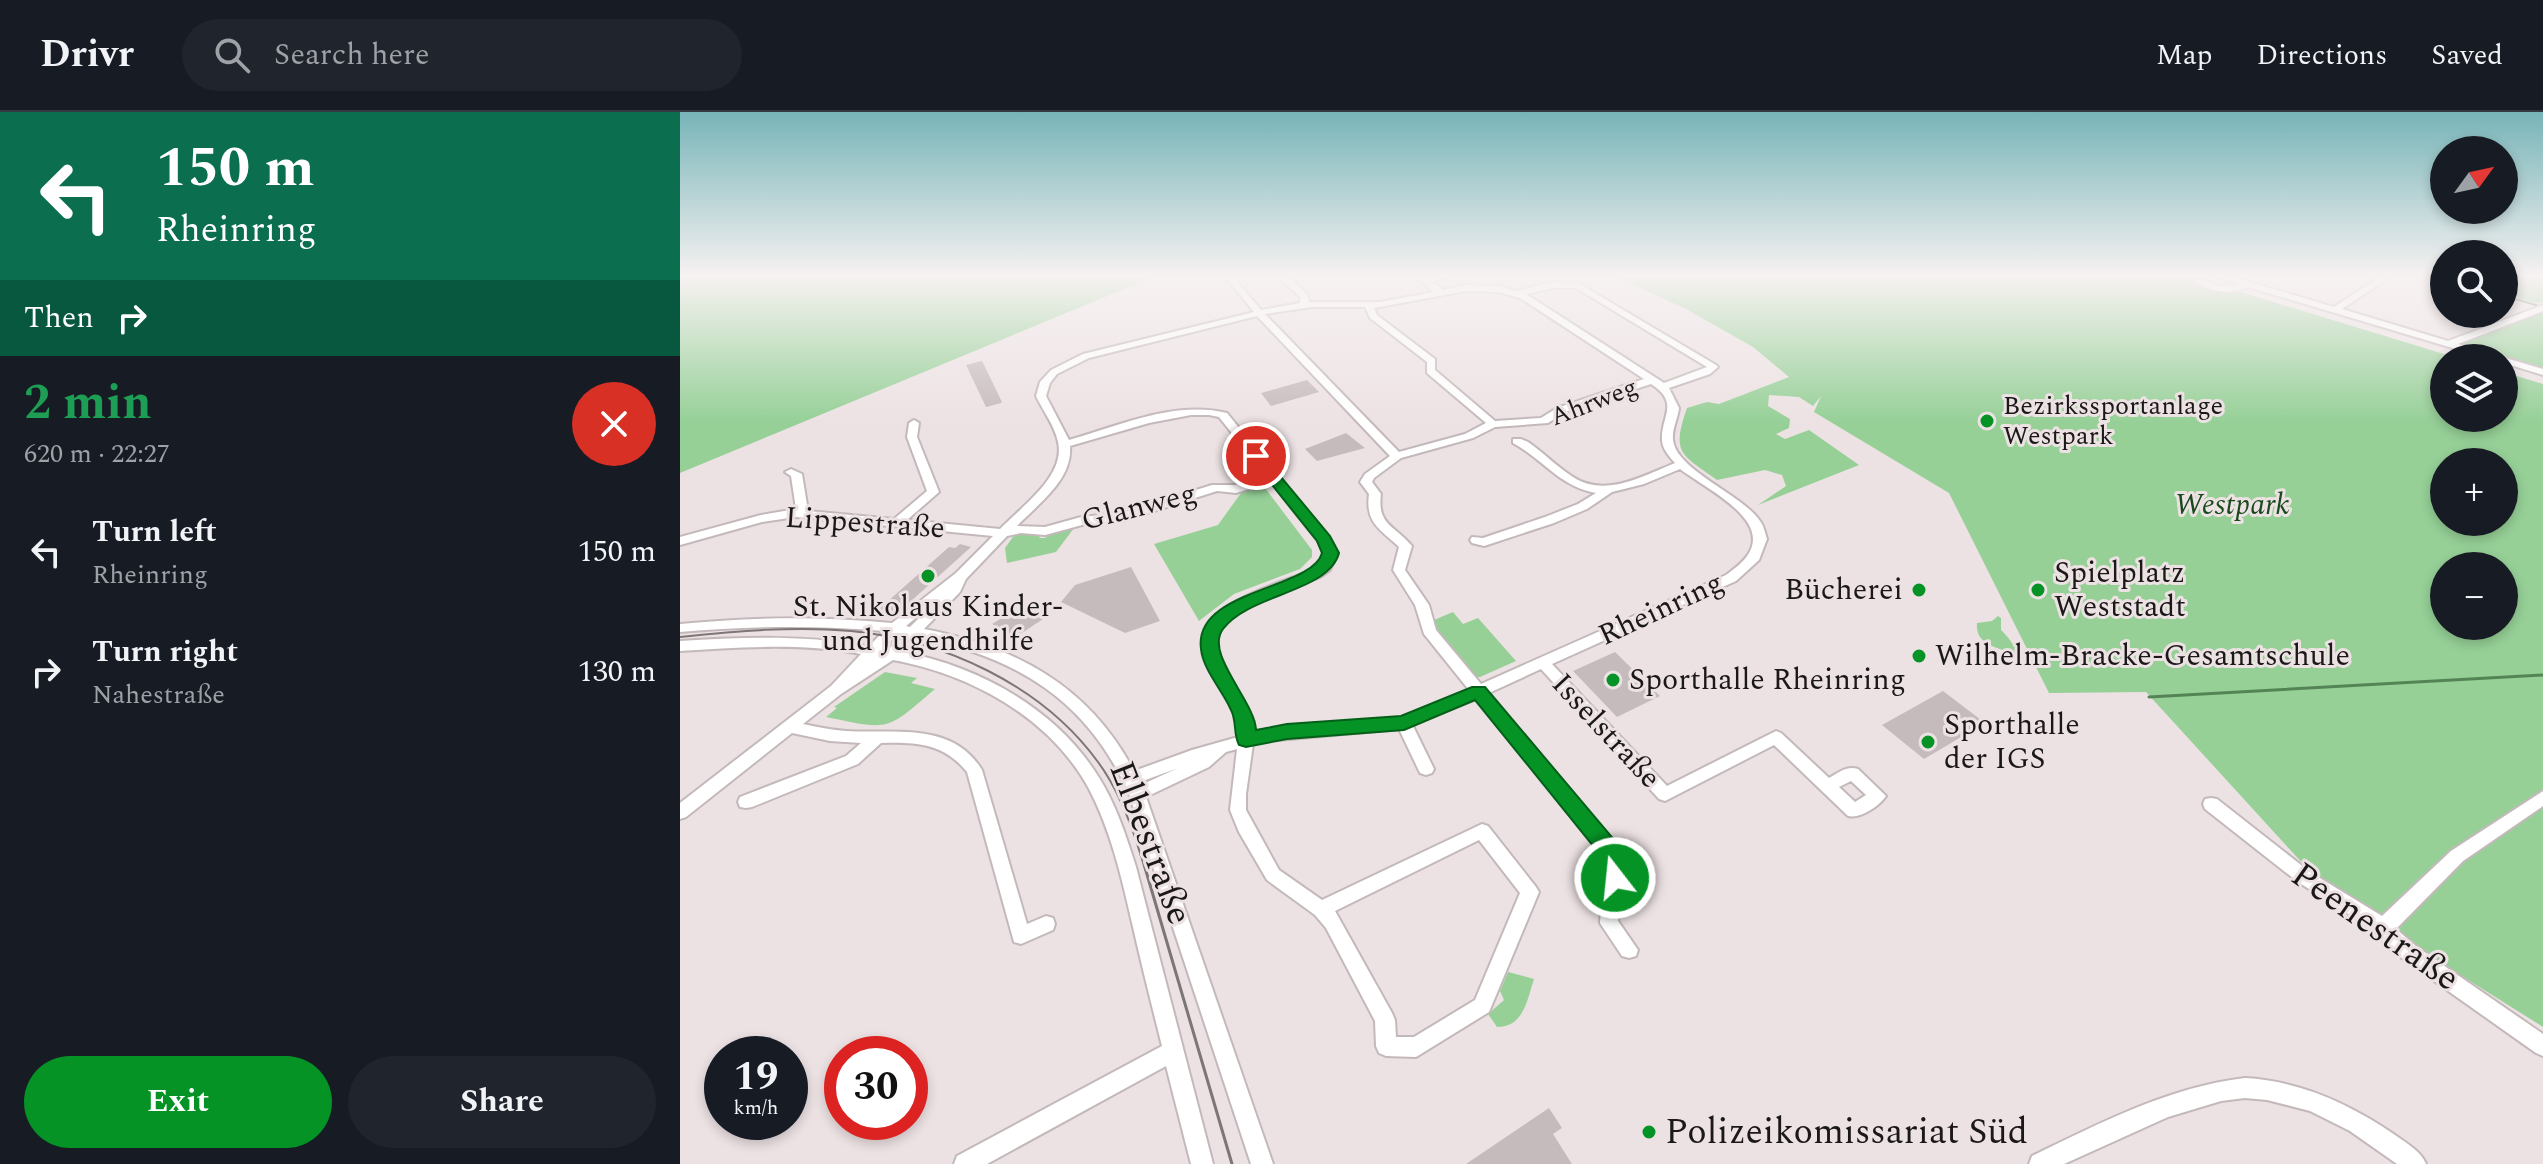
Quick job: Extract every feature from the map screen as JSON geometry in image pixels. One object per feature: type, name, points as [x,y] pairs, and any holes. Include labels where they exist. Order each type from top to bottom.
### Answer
[{"type":"street","points":[[883,653],[896,630],[942,588],[961,576],[1057,478],[1066,459],[1067,444],[1041,396],[1045,382],[1059,368],[1094,353],[1213,324]]},
{"type":"street","points":[[1270,324],[1397,456],[1369,476],[1366,482],[1375,494],[1373,510],[1385,529],[1406,546],[1399,570],[1422,605],[1429,631],[1619,861],[1611,895],[1609,923],[1629,950]]},
{"type":"street","points":[[1384,324],[1432,361],[1430,371],[1493,424]]},
{"type":"street","points":[[1517,441],[1530,447],[1571,482],[1592,489],[1609,489],[1682,464],[1667,442],[1674,408],[1663,387],[1564,324]]},
{"type":"street","points":[[1643,324],[1713,367],[1707,372],[1663,387]]},
{"type":"street","points":[[2382,324],[2448,344],[2501,324]]},
{"type":"street","points":[[2518,364],[2543,372]]},
{"type":"street","name":"Ahrweg","points":[[1397,456],[1469,436],[1493,424],[1544,421],[1561,410],[1652,380]]},
{"type":"street","points":[[1067,444],[1185,412],[1213,411],[1223,415],[1324,540],[1331,553],[1320,571],[1235,607],[1212,629],[1209,646],[1246,722],[1238,810],[1273,875],[1321,909],[1333,922],[1385,1020],[1386,1046],[1416,1047],[1482,1006],[1530,892],[1482,831],[1321,909]]},
{"type":"street","points":[[896,523],[933,492],[912,437],[914,423]]},
{"type":"street","name":"Rheinring","points":[[1134,787],[1203,763],[1225,747],[1246,740],[1287,732],[1404,723],[1731,578],[1756,555],[1760,536],[1751,516],[1682,464]]},
{"type":"street","points":[[791,472],[796,474],[803,514]]},
{"type":"street","name":"Glanweg","points":[[1004,533],[1021,529],[1045,531],[1081,521],[1123,517],[1216,487],[1232,490],[1274,477]]},
{"type":"street","points":[[1476,540],[1484,542],[1572,509],[1598,499],[1609,489]]},
{"type":"street","name":"Lippestraße","points":[[680,541],[761,519],[803,514],[1004,533]]},
{"type":"street","points":[[680,812],[883,653],[914,633],[955,589],[961,576]]},
{"type":"street","name":"Elbestraße","points":[[680,628],[791,622],[914,633],[985,649],[1062,692],[1103,732],[1134,787],[1262,1164]]},
{"type":"street","name":"Elbestraße","points":[[680,646],[797,642],[883,653],[949,672],[1000,695],[1038,719],[1076,756],[1103,801],[1122,852],[1202,1164]]},
{"type":"street","name":"Isselstraße","points":[[1543,663],[1665,795],[1776,737],[1828,786]]},
{"type":"street","points":[[1404,723],[1426,769]]},
{"type":"street","points":[[791,727],[829,735],[929,738],[946,742],[974,770],[1021,936],[1046,924]]},
{"type":"street","points":[[746,802],[843,764],[877,737]]},
{"type":"street","points":[[2387,929],[2388,923],[2457,856],[2543,797]]},
{"type":"street","name":"Peenestraße","points":[[2211,804],[2304,877],[2387,929],[2390,936],[2410,953],[2543,1046]]},
{"type":"street","points":[[965,1164],[1173,1051]]},
{"type":"street","points":[[2040,1164],[2147,1115],[2200,1096],[2247,1088],[2279,1092],[2333,1112],[2363,1128],[2415,1164]]},
{"type":"green space","points":[[680,324],[1039,324],[680,473]]},
{"type":"green space","name":"Westpark","points":[[1713,324],[2346,324],[2430,350],[2430,432],[2518,432],[2518,376],[2543,384],[2543,1027],[2419,949],[2305,866],[2146,692],[2049,693],[1949,493],[1814,412],[1821,396],[1813,406],[1799,397],[1769,395],[1768,406],[1790,419],[1789,428],[1776,434],[1785,439],[1809,430],[1859,465],[1758,505],[1786,486],[1782,475],[1765,470],[1717,480],[1682,452],[1680,435],[1687,408],[1707,402],[1719,404],[1789,377],[1753,347]]},
{"type":"green space","points":[[2518,324],[2543,324],[2543,369],[2518,362],[2518,344],[2457,344],[2501,328],[2518,328]]},
{"type":"green space","points":[[1262,484],[1312,550],[1312,557],[1300,569],[1234,594],[1199,621],[1154,544],[1218,525],[1241,493]]},
{"type":"green space","points":[[1077,524],[1056,552],[1007,563],[1005,548],[1018,530],[1044,532],[1039,538],[1045,538],[1052,532]]},
{"type":"green space","points":[[1453,612],[1463,624],[1478,618],[1516,661],[1480,677],[1472,677],[1449,651],[1436,629],[1434,620]]},
{"type":"green space","name":"Spielplatz Weststadt","points":[[1998,616],[2001,618],[2001,630],[2023,662],[1986,643],[1979,635],[1977,623],[1992,621]]},
{"type":"green space","points":[[885,672],[917,678],[911,683],[935,689],[906,713],[886,724],[863,724],[826,717],[837,708],[834,707]]},
{"type":"green space","points":[[1508,972],[1534,979],[1519,1017],[1506,1026],[1497,1027],[1488,1014],[1504,1000],[1500,991]]},
{"type":"building","points":[[982,361],[1002,402],[986,407],[966,365]]},
{"type":"building","points":[[1307,380],[1319,392],[1271,406],[1261,393]]},
{"type":"building","points":[[1346,433],[1365,448],[1317,461],[1305,449]]},
{"type":"building","name":"St. Nikolaus Kinder- und Jugendhilfe","points":[[960,544],[971,547],[900,611],[878,610],[949,547],[955,548]]},
{"type":"building","points":[[1131,567],[1160,621],[1125,633],[1061,602],[1075,585]]},
{"type":"building","points":[[1012,612],[1036,612],[1046,617],[1016,637],[992,624]]},
{"type":"building","name":"Sporthalle Rheinring","points":[[1615,652],[1660,696],[1617,717],[1573,671]]},
{"type":"building","name":"Sporthalle der IGS","points":[[1943,691],[1985,723],[1924,759],[1882,725]]},
{"type":"building","points":[[1549,1108],[1562,1128],[1553,1134],[1572,1164],[1466,1164]]},
{"type":"waterway","points":[[2518,367],[2537,373]]},
{"type":"waterway","points":[[2149,697],[2543,675]]},
{"type":"tram line","points":[[680,637],[787,629],[851,631],[921,644],[988,671],[1049,710],[1098,762],[1123,807],[1141,856]]},
{"type":"tram line","points":[[1141,854],[1232,1164]]},
{"type":"place","name":"Bezirkssportanlage Westpark","points":[[1987,421]]},
{"type":"place","name":"St. Nikolaus Kinder- und Jugendhilfe","points":[[928,576]]},
{"type":"place","name":"Bücherei","points":[[1919,590]]},
{"type":"place","name":"Spielplatz Weststadt","points":[[2038,590]]},
{"type":"place","name":"Wilhelm-Bracke-Gesamtschule","points":[[1919,656]]},
{"type":"place","name":"Sporthalle Rheinring","points":[[1613,680]]},
{"type":"place","name":"Sporthalle der IGS","points":[[1928,742]]},
{"type":"place","name":"Polizeikomissariat Süd","points":[[1649,1132]]},
{"type":"route","points":[[1256,456],[1324,540],[1331,553],[1320,571],[1235,607],[1212,629],[1209,646],[1212,656],[1246,722],[1246,740],[1287,732],[1404,723],[1479,691],[1619,861],[1615,878]]}]
